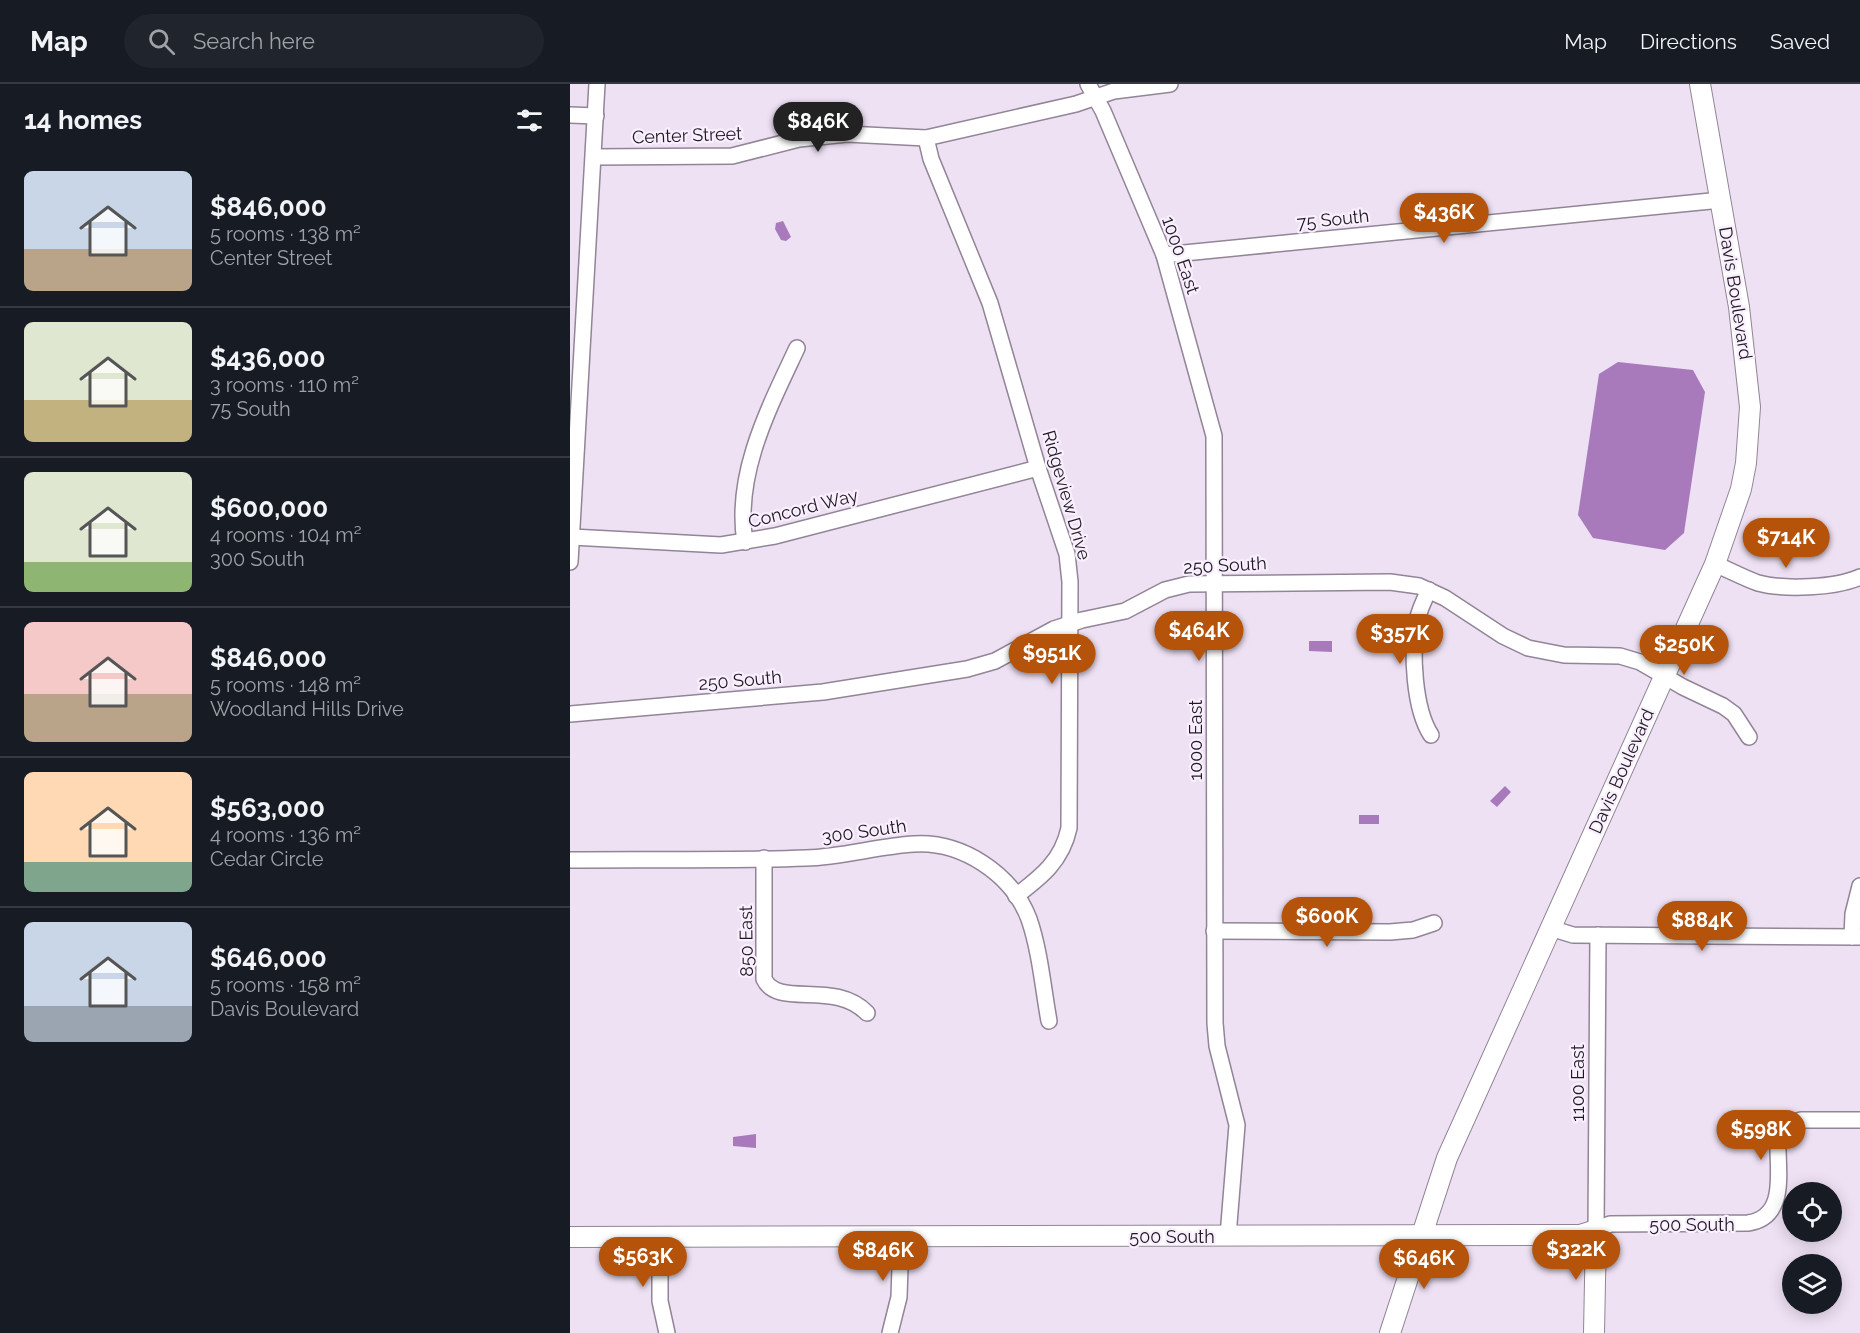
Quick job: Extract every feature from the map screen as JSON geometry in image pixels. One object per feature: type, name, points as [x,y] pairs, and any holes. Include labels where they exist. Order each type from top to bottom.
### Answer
[{"type":"street","points":[[570,562],[597,84]]},
{"type":"street","name":"Center Street","points":[[594,156],[732,156],[799,140],[847,134],[926,138],[1091,91],[1170,84]]},
{"type":"street","name":"Davis Boulevard","points":[[1390,1333],[1447,1158],[1715,564],[1741,489],[1746,463],[1750,407],[1744,340],[1700,84]]},
{"type":"street","name":"1000 East","points":[[1091,91],[1103,111],[1164,255],[1214,436],[1215,1035],[1237,1125],[1228,1236]]},
{"type":"street","points":[[570,115],[596,116]]},
{"type":"street","name":"Ridgeview Drive","points":[[926,138],[931,159],[994,314],[1038,468],[1067,554],[1070,582],[1068,624],[1069,828],[1064,846],[1054,863],[1016,896]]},
{"type":"street","name":"75 South","points":[[1164,255],[1721,200]]},
{"type":"street","points":[[745,543],[742,505],[752,458],[769,408],[797,348]]},
{"type":"street","name":"Concord Way","points":[[572,537],[710,545],[745,543],[1038,468]]},
{"type":"street","points":[[1715,564],[1753,581],[1774,585],[1829,585],[1860,577]]},
{"type":"street","name":"250 South","points":[[570,714],[823,692],[967,669],[995,661],[1042,634],[1068,624],[1125,611],[1177,586],[1215,582],[1399,583],[1429,590],[1519,645],[1555,654],[1620,656],[1640,662],[1734,714],[1749,736]]},
{"type":"street","points":[[1429,590],[1416,626],[1417,697],[1424,724],[1431,735]]},
{"type":"street","name":"300 South","points":[[570,860],[822,857],[917,843],[941,845],[977,860],[998,876],[1016,896],[1032,931],[1049,1021]]},
{"type":"street","name":"850 East","points":[[765,858],[764,980],[767,986],[780,994],[831,994],[858,1004],[867,1013]]},
{"type":"street","points":[[1550,928],[1569,934],[1598,936],[1856,937],[1853,914],[1860,886]]},
{"type":"street","points":[[1214,932],[1390,932],[1413,930],[1434,923]]},
{"type":"street","name":"1100 East","points":[[1596,1230],[1598,936]]},
{"type":"street","name":"500 South","points":[[570,1237],[1580,1235],[1610,1224],[1748,1224],[1770,1214],[1777,1196],[1778,1142],[1782,1125],[1801,1120],[1860,1120]]},
{"type":"street","points":[[1594,1333],[1596,1230]]},
{"type":"street","points":[[890,1333],[898,1307],[901,1236]]},
{"type":"street","points":[[660,1237],[660,1309],[667,1333]]},
{"type":"shaded area","points":[[783,221],[791,237],[786,241],[781,240],[775,229],[776,223]]},
{"type":"shaded area","points":[[1618,362],[1693,370],[1705,392],[1684,533],[1665,550],[1593,538],[1578,515],[1599,374]]},
{"type":"shaded area","points":[[1309,641],[1332,641],[1332,652],[1309,651]]},
{"type":"shaded area","points":[[1505,786],[1511,792],[1497,807],[1490,801]]},
{"type":"shaded area","points":[[1359,815],[1379,815],[1379,824],[1359,824]]},
{"type":"shaded area","points":[[756,1134],[756,1148],[733,1146],[733,1137]]}]
